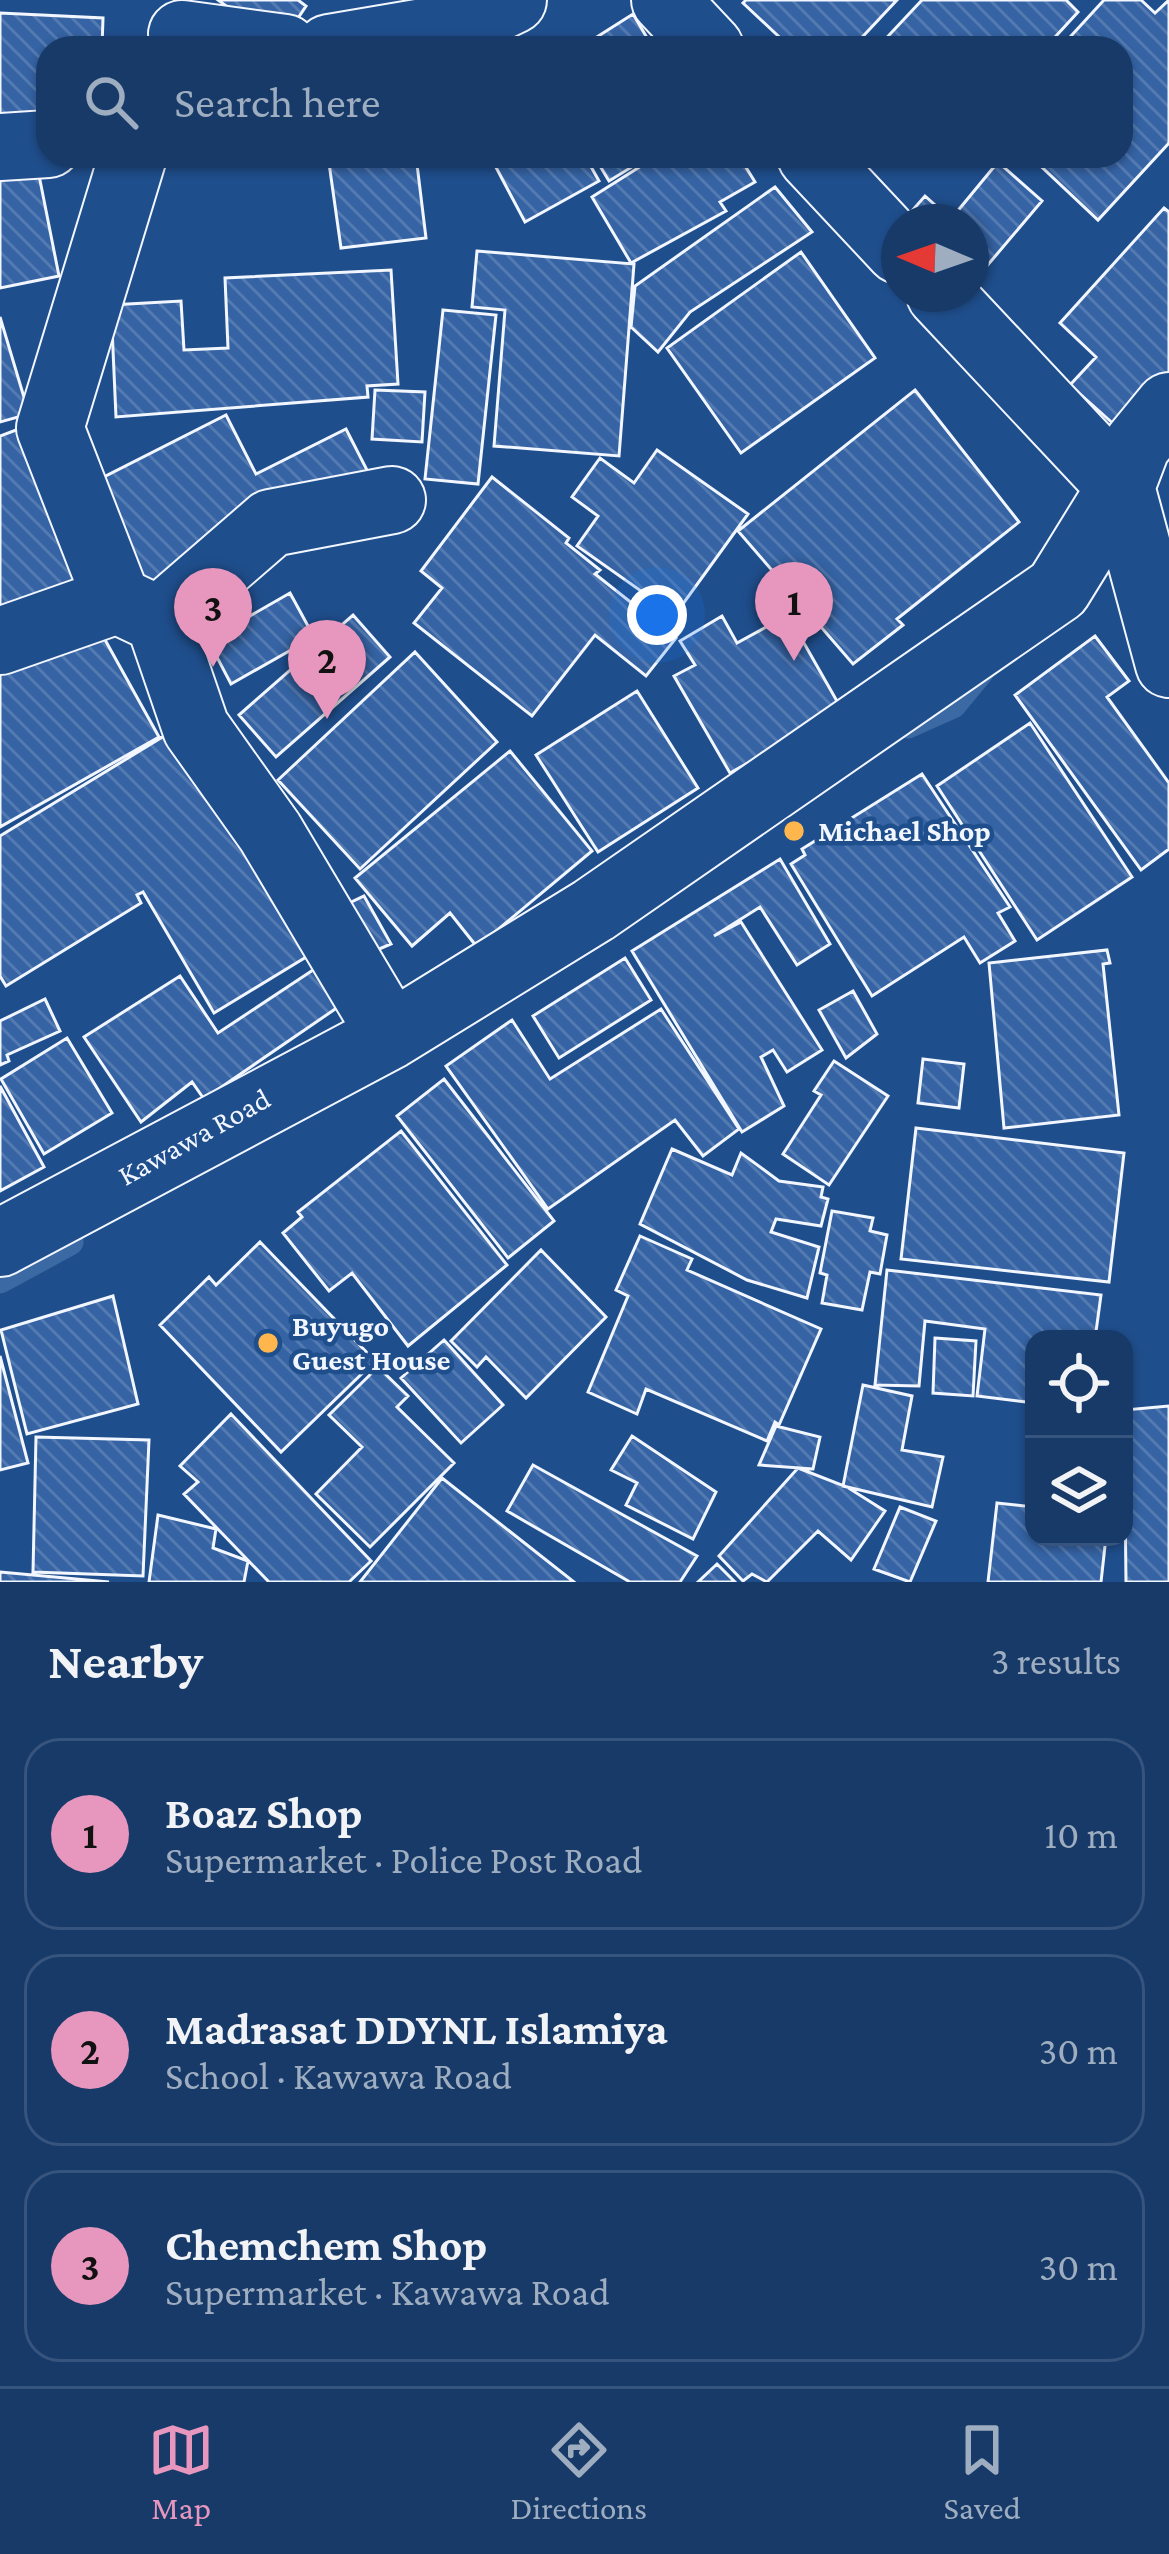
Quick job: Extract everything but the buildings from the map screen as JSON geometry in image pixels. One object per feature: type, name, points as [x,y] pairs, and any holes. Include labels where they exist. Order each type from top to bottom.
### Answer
[{"type":"street","points":[[400,36],[459,26],[513,0]]},
{"type":"street","points":[[665,0],[699,36]]},
{"type":"street","points":[[183,27],[227,36]]},
{"type":"street","points":[[0,147],[36,145]]},
{"type":"street","points":[[122,168],[50,428],[196,728],[270,832],[391,1035]]},
{"type":"street","points":[[822,168],[881,231]]},
{"type":"street","points":[[959,312],[1145,491],[1169,664]]},
{"type":"street","name":"Kawawa Road","points":[[0,1244],[391,1035],[594,910],[1058,589],[1145,491],[1137,445],[1169,406]]},
{"type":"street","points":[[0,641],[137,610],[271,524],[392,500]]},
{"type":"waterway","points":[[908,725],[953,705],[981,671]]},
{"type":"waterway","points":[[0,1280],[70,1242]]},
{"type":"place","name":"Boaz Shop","points":[[794,661]]},
{"type":"place","name":"Chemchem Shop","points":[[213,667]]},
{"type":"place","name":"Madrasat DDYNL Islamiya","points":[[327,719]]},
{"type":"place","name":"Michael Shop","points":[[794,831]]},
{"type":"place","name":"Buyugo Guest House","points":[[268,1343]]}]
